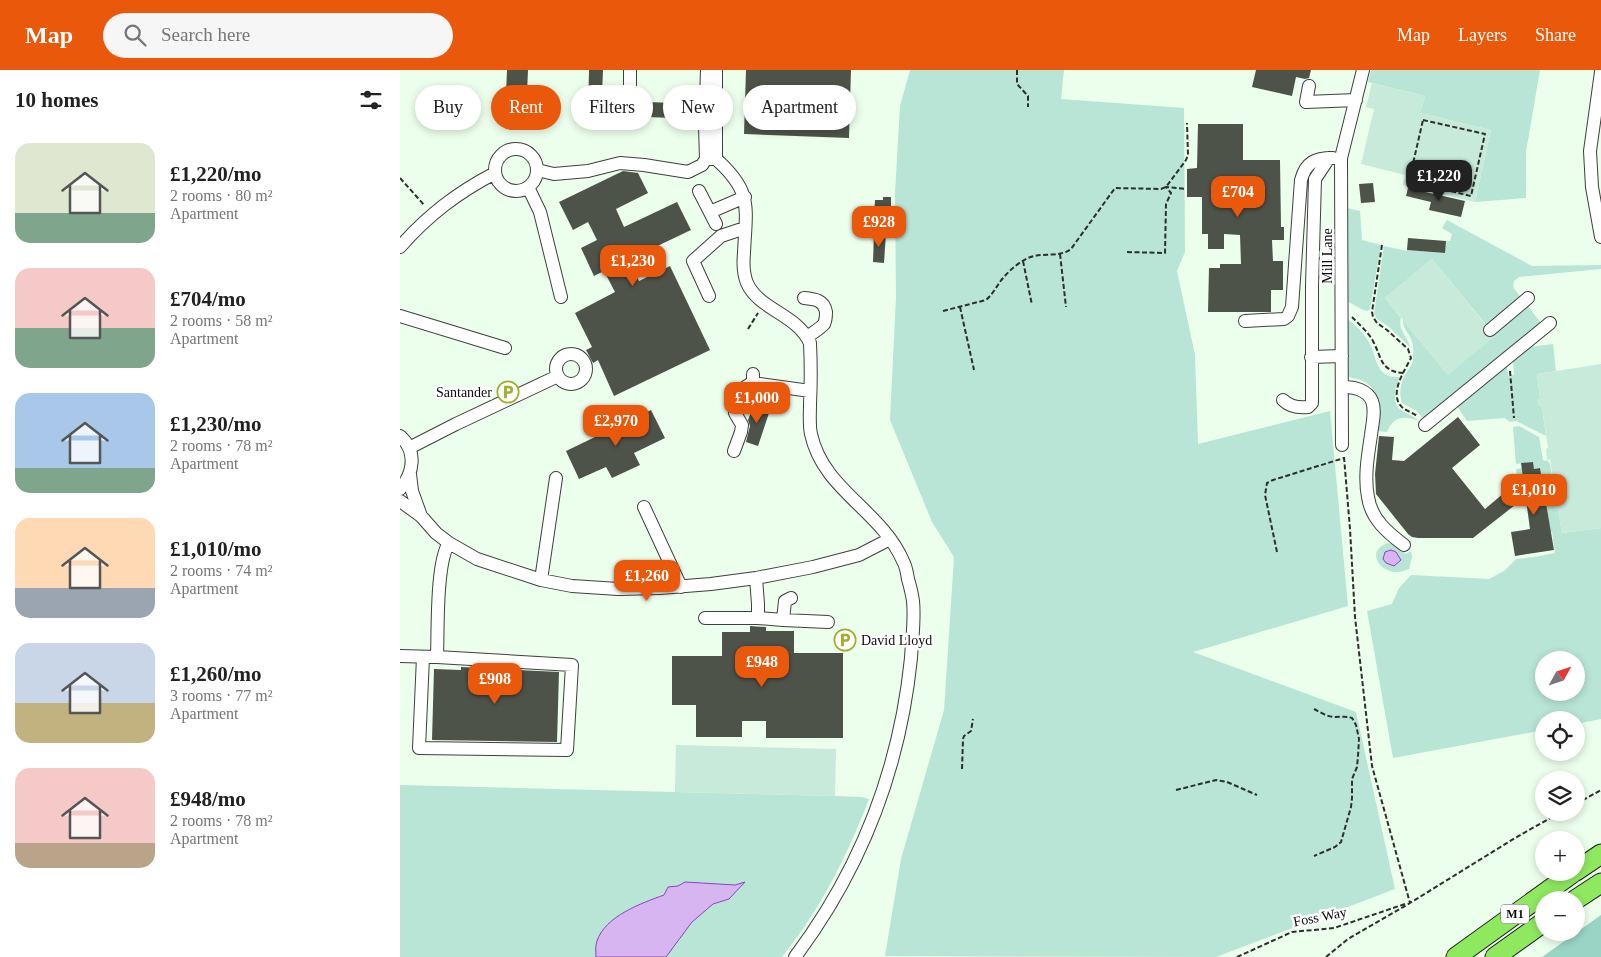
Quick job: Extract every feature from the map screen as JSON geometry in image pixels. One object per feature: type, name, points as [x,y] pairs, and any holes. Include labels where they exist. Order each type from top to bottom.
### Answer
[{"type":"highway","name":"M1","points":[[1585,865],[1601,854]]},
{"type":"highway","name":"M1","points":[[1456,957],[1562,881]]},
{"type":"highway","points":[[1585,894],[1601,883]]},
{"type":"highway","name":"M1","points":[[1495,957],[1535,928]]},
{"type":"street","points":[[630,70],[630,85]]},
{"type":"street","points":[[707,70],[705,126],[711,159],[730,171],[740,185],[745,197],[743,273],[753,294],[789,318],[807,337],[810,344],[811,358],[811,434],[821,462],[839,487],[879,524],[890,539],[904,561],[913,601],[913,635],[908,684],[900,731],[888,778],[855,860],[827,910],[795,957]]},
{"type":"street","points":[[711,159],[716,70]]},
{"type":"street","name":"Mill Lane","points":[[1343,451],[1342,309],[1335,158],[1356,100],[1363,70]]},
{"type":"street","points":[[1601,72],[1590,151],[1592,187],[1600,222],[1601,237]]},
{"type":"street","points":[[1309,86],[1306,102],[1356,100]]},
{"type":"street","points":[[514,149],[528,152],[536,163],[536,176],[528,187],[517,191],[505,188],[496,179],[495,173],[495,166],[502,154],[514,149]]},
{"type":"street","points":[[1245,321],[1284,319],[1288,316],[1292,307],[1301,180],[1308,164],[1335,158]]},
{"type":"street","points":[[1283,400],[1292,406],[1307,408],[1312,405],[1311,357],[1315,179],[1335,158]]},
{"type":"street","points":[[537,170],[554,174],[588,171],[620,163],[688,172],[711,159]]},
{"type":"street","points":[[400,247],[418,227],[446,202],[495,173]]},
{"type":"street","points":[[528,187],[540,212],[561,297]]},
{"type":"street","points":[[699,191],[713,218],[745,197]]},
{"type":"street","points":[[709,296],[693,261],[721,236],[745,228]]},
{"type":"street","points":[[804,298],[818,300],[823,304],[826,314],[823,325],[807,337]]},
{"type":"street","points":[[1490,330],[1528,298]]},
{"type":"street","points":[[400,316],[505,348]]},
{"type":"street","points":[[1425,425],[1550,323]]},
{"type":"street","points":[[1311,357],[1342,356]]},
{"type":"street","points":[[409,448],[558,376]]},
{"type":"street","points":[[734,451],[742,432],[742,425],[735,413],[743,388],[753,379],[810,391]]},
{"type":"street","points":[[1342,388],[1358,389],[1367,393],[1373,402],[1367,474],[1368,498],[1374,516],[1386,531],[1404,545]]},
{"type":"street","points":[[400,436],[409,448],[412,456],[410,474],[412,491],[421,516]]},
{"type":"street","points":[[400,489],[410,474]]},
{"type":"street","points":[[541,580],[556,478]]},
{"type":"street","points":[[400,501],[421,516],[436,533],[449,543],[477,559],[541,580],[572,586],[618,589],[681,587],[756,578],[813,567],[860,554],[890,539]]},
{"type":"street","points":[[644,507],[681,587]]},
{"type":"street","points":[[437,657],[440,579],[444,550],[449,543]]},
{"type":"street","points":[[756,578],[758,618]]},
{"type":"street","points":[[784,620],[784,604],[786,599],[791,598]]},
{"type":"street","points":[[706,618],[758,618],[828,622]]},
{"type":"street","points":[[400,656],[437,657],[572,665],[567,750],[419,748],[423,657]]},
{"type":"path","points":[[1017,70],[1017,84],[1028,96],[1028,108]]},
{"type":"path","points":[[1423,120],[1485,134],[1471,196],[1409,181],[1423,120]]},
{"type":"path","points":[[1166,187],[1188,155],[1188,123]]},
{"type":"path","points":[[400,178],[433,214]]},
{"type":"path","points":[[1126,252],[1165,253],[1166,204],[1171,192],[1166,187]]},
{"type":"path","points":[[943,311],[986,300],[1003,278],[1030,257],[1066,253],[1071,249],[1115,188],[1162,189],[1166,187],[1186,189]]},
{"type":"path","points":[[1382,245],[1372,312],[1373,317],[1377,323],[1388,330],[1408,349],[1411,358],[1403,373],[1397,391],[1399,404],[1405,410],[1417,416],[1425,425]]},
{"type":"path","points":[[1060,253],[1066,307]]},
{"type":"path","points":[[1023,261],[1032,305]]},
{"type":"path","points":[[748,329],[764,302]]},
{"type":"path","points":[[960,307],[974,370]]},
{"type":"path","points":[[1342,309],[1350,315],[1373,341],[1384,365],[1392,372],[1403,373]]},
{"type":"path","points":[[1508,357],[1514,418]]},
{"type":"path","points":[[1277,552],[1265,495],[1268,483],[1343,451],[1355,617],[1372,766],[1410,903]]},
{"type":"path","points":[[1314,709],[1328,716],[1352,718],[1359,739],[1357,767],[1352,779],[1352,798],[1341,842],[1335,847],[1314,856]]},
{"type":"path","points":[[962,769],[962,739],[971,732],[973,719]]},
{"type":"path","points":[[1176,790],[1216,780],[1227,782],[1257,795]]},
{"type":"path","points":[[1585,799],[1601,790]]},
{"type":"path","points":[[1326,957],[1348,939],[1545,821]]},
{"type":"path","name":"Foss Way","points":[[1237,957],[1292,932],[1334,928],[1410,903]]},
{"type":"shaded area","points":[[910,70],[1064,70],[1061,99],[1184,108],[1185,252],[1177,271],[1195,355],[1198,444],[1330,411],[1348,606],[1193,652],[1356,712],[1395,889],[1216,957],[885,956],[901,859],[944,710],[954,557],[932,522],[890,420],[896,297],[895,192],[900,106]]},
{"type":"shaded area","points":[[1371,70],[1540,70],[1526,152],[1526,198],[1475,202],[1491,130],[1420,113],[1425,96],[1368,82]]},
{"type":"shaded area","points":[[1347,208],[1360,211],[1362,240],[1381,245],[1370,309],[1368,311],[1343,299]]},
{"type":"shaded area","points":[[1447,220],[1532,266],[1601,265],[1601,269],[1519,277],[1514,281],[1513,287],[1522,299],[1488,327],[1432,259],[1385,298],[1401,318],[1400,326],[1410,347],[1388,326],[1377,319],[1374,313],[1384,246],[1407,251],[1444,253],[1445,241],[1450,241],[1452,234],[1442,228]]},
{"type":"shaded area","points":[[1527,305],[1541,323],[1425,421],[1417,411],[1402,403],[1401,385],[1413,361],[1413,344],[1403,320],[1448,375],[1492,332]]},
{"type":"shaded area","points":[[1344,317],[1358,328],[1369,342],[1381,371],[1385,374],[1400,377],[1395,390],[1396,403],[1401,410],[1418,421],[1404,418],[1392,423],[1387,432],[1377,431],[1379,409],[1373,389],[1361,380],[1346,375]]},
{"type":"shaded area","points":[[1553,344],[1556,371],[1537,374],[1540,398],[1538,399],[1539,407],[1542,407],[1546,436],[1516,421],[1510,422],[1505,418],[1467,421],[1457,406],[1507,366],[1508,376],[1514,375],[1513,360],[1529,347]]},
{"type":"shaded area","points":[[1519,426],[1539,437],[1543,460],[1548,461],[1550,464],[1556,500],[1554,501],[1555,509],[1558,509],[1562,533],[1601,528],[1601,719],[1585,722],[1585,711],[1535,711],[1535,732],[1393,758],[1367,611],[1392,604],[1399,588],[1411,575],[1489,579],[1504,571],[1516,559],[1555,553],[1552,532],[1543,532],[1549,523],[1540,468],[1534,469],[1532,462],[1516,464],[1513,427]]},
{"type":"shaded area","points":[[1522,468],[1526,500],[1520,501],[1516,469]]},
{"type":"shaded area","points":[[1388,543],[1394,544],[1406,554],[1411,551],[1412,557],[1409,569],[1399,572],[1390,571],[1380,565],[1376,555],[1377,550]]},
{"type":"shaded area","points":[[1391,550],[1396,552],[1401,560],[1394,566],[1386,563],[1383,559],[1385,552]]},
{"type":"shaded area","points":[[400,785],[835,796],[869,799],[832,882],[809,921],[782,957],[400,957]]},
{"type":"shaded area","points":[[685,882],[735,885],[745,882],[729,899],[713,904],[692,922],[666,957],[596,957],[597,941],[601,932],[608,924],[625,912],[664,895],[668,887],[678,886]]},
{"type":"shaded area","points":[[1601,915],[1601,957],[1542,957],[1564,941],[1585,941],[1585,926]]},
{"type":"green space","points":[[1372,83],[1425,96],[1420,113],[1491,130],[1475,202],[1403,185],[1405,175],[1361,164],[1374,109],[1366,107]]},
{"type":"green space","points":[[1432,259],[1495,336],[1448,375],[1385,298]]},
{"type":"green space","points":[[1601,364],[1601,528],[1562,533],[1558,510],[1555,510],[1554,500],[1556,500],[1550,459],[1547,460],[1546,449],[1548,448],[1542,407],[1539,407],[1538,398],[1540,398],[1537,374]]},
{"type":"green space","points":[[676,745],[836,749],[835,796],[675,792]]},
{"type":"building","points":[[507,70],[528,70],[527,85],[506,85]]},
{"type":"building","points":[[589,70],[603,70],[602,85],[589,85]]},
{"type":"building","points":[[746,70],[851,70],[851,85],[746,85]]},
{"type":"building","points":[[1256,70],[1311,70],[1309,78],[1296,77],[1292,96],[1252,87]]},
{"type":"building","points":[[653,102],[663,103],[663,118],[653,117]]},
{"type":"building","points":[[1198,124],[1243,124],[1243,160],[1280,160],[1281,227],[1284,227],[1284,240],[1272,240],[1273,261],[1283,261],[1283,290],[1271,290],[1271,312],[1208,312],[1209,268],[1220,268],[1220,264],[1241,264],[1240,235],[1224,234],[1224,249],[1208,249],[1208,234],[1202,234],[1202,197],[1187,197],[1187,169],[1197,168]]},
{"type":"building","points":[[744,130],[849,130],[849,138],[744,134]]},
{"type":"building","points":[[623,171],[638,173],[648,193],[616,209],[624,227],[677,202],[691,230],[628,260],[639,281],[670,266],[710,350],[614,396],[598,360],[593,363],[586,350],[592,347],[575,313],[615,292],[604,271],[594,276],[581,248],[597,240],[588,222],[573,230],[559,202]]},
{"type":"building","points":[[1373,183],[1375,202],[1361,203],[1359,184]]},
{"type":"building","points":[[1408,188],[1465,201],[1461,217],[1429,210],[1431,202],[1406,196]]},
{"type":"building","points":[[883,197],[891,197],[891,218],[874,218],[875,200],[883,200]]},
{"type":"building","points":[[874,233],[886,233],[884,263],[873,262]]},
{"type":"building","points":[[1408,238],[1446,241],[1445,253],[1407,250]]},
{"type":"building","points":[[754,405],[770,410],[758,446],[746,442],[750,426],[748,420]]},
{"type":"building","points":[[651,410],[665,438],[634,453],[640,465],[612,478],[606,467],[579,479],[566,451]]},
{"type":"building","points":[[1458,417],[1480,445],[1452,468],[1485,509],[1505,492],[1515,505],[1473,538],[1412,537],[1376,494],[1375,474],[1379,436],[1394,437],[1392,460],[1404,461]]},
{"type":"building","points":[[1533,462],[1534,469],[1540,468],[1554,550],[1515,556],[1511,532],[1530,529],[1521,463]]},
{"type":"building","points":[[750,626],[766,627],[766,631],[794,631],[794,653],[843,653],[843,738],[766,738],[766,721],[742,721],[742,737],[696,737],[696,705],[672,705],[672,656],[722,656],[722,632],[750,632]]},
{"type":"building","points":[[461,667],[559,672],[557,742],[432,740],[434,669],[461,670]]},
{"type":"place","name":"Santander","points":[[508,392]]},
{"type":"place","name":"David Lloyd","points":[[845,640]]}]
